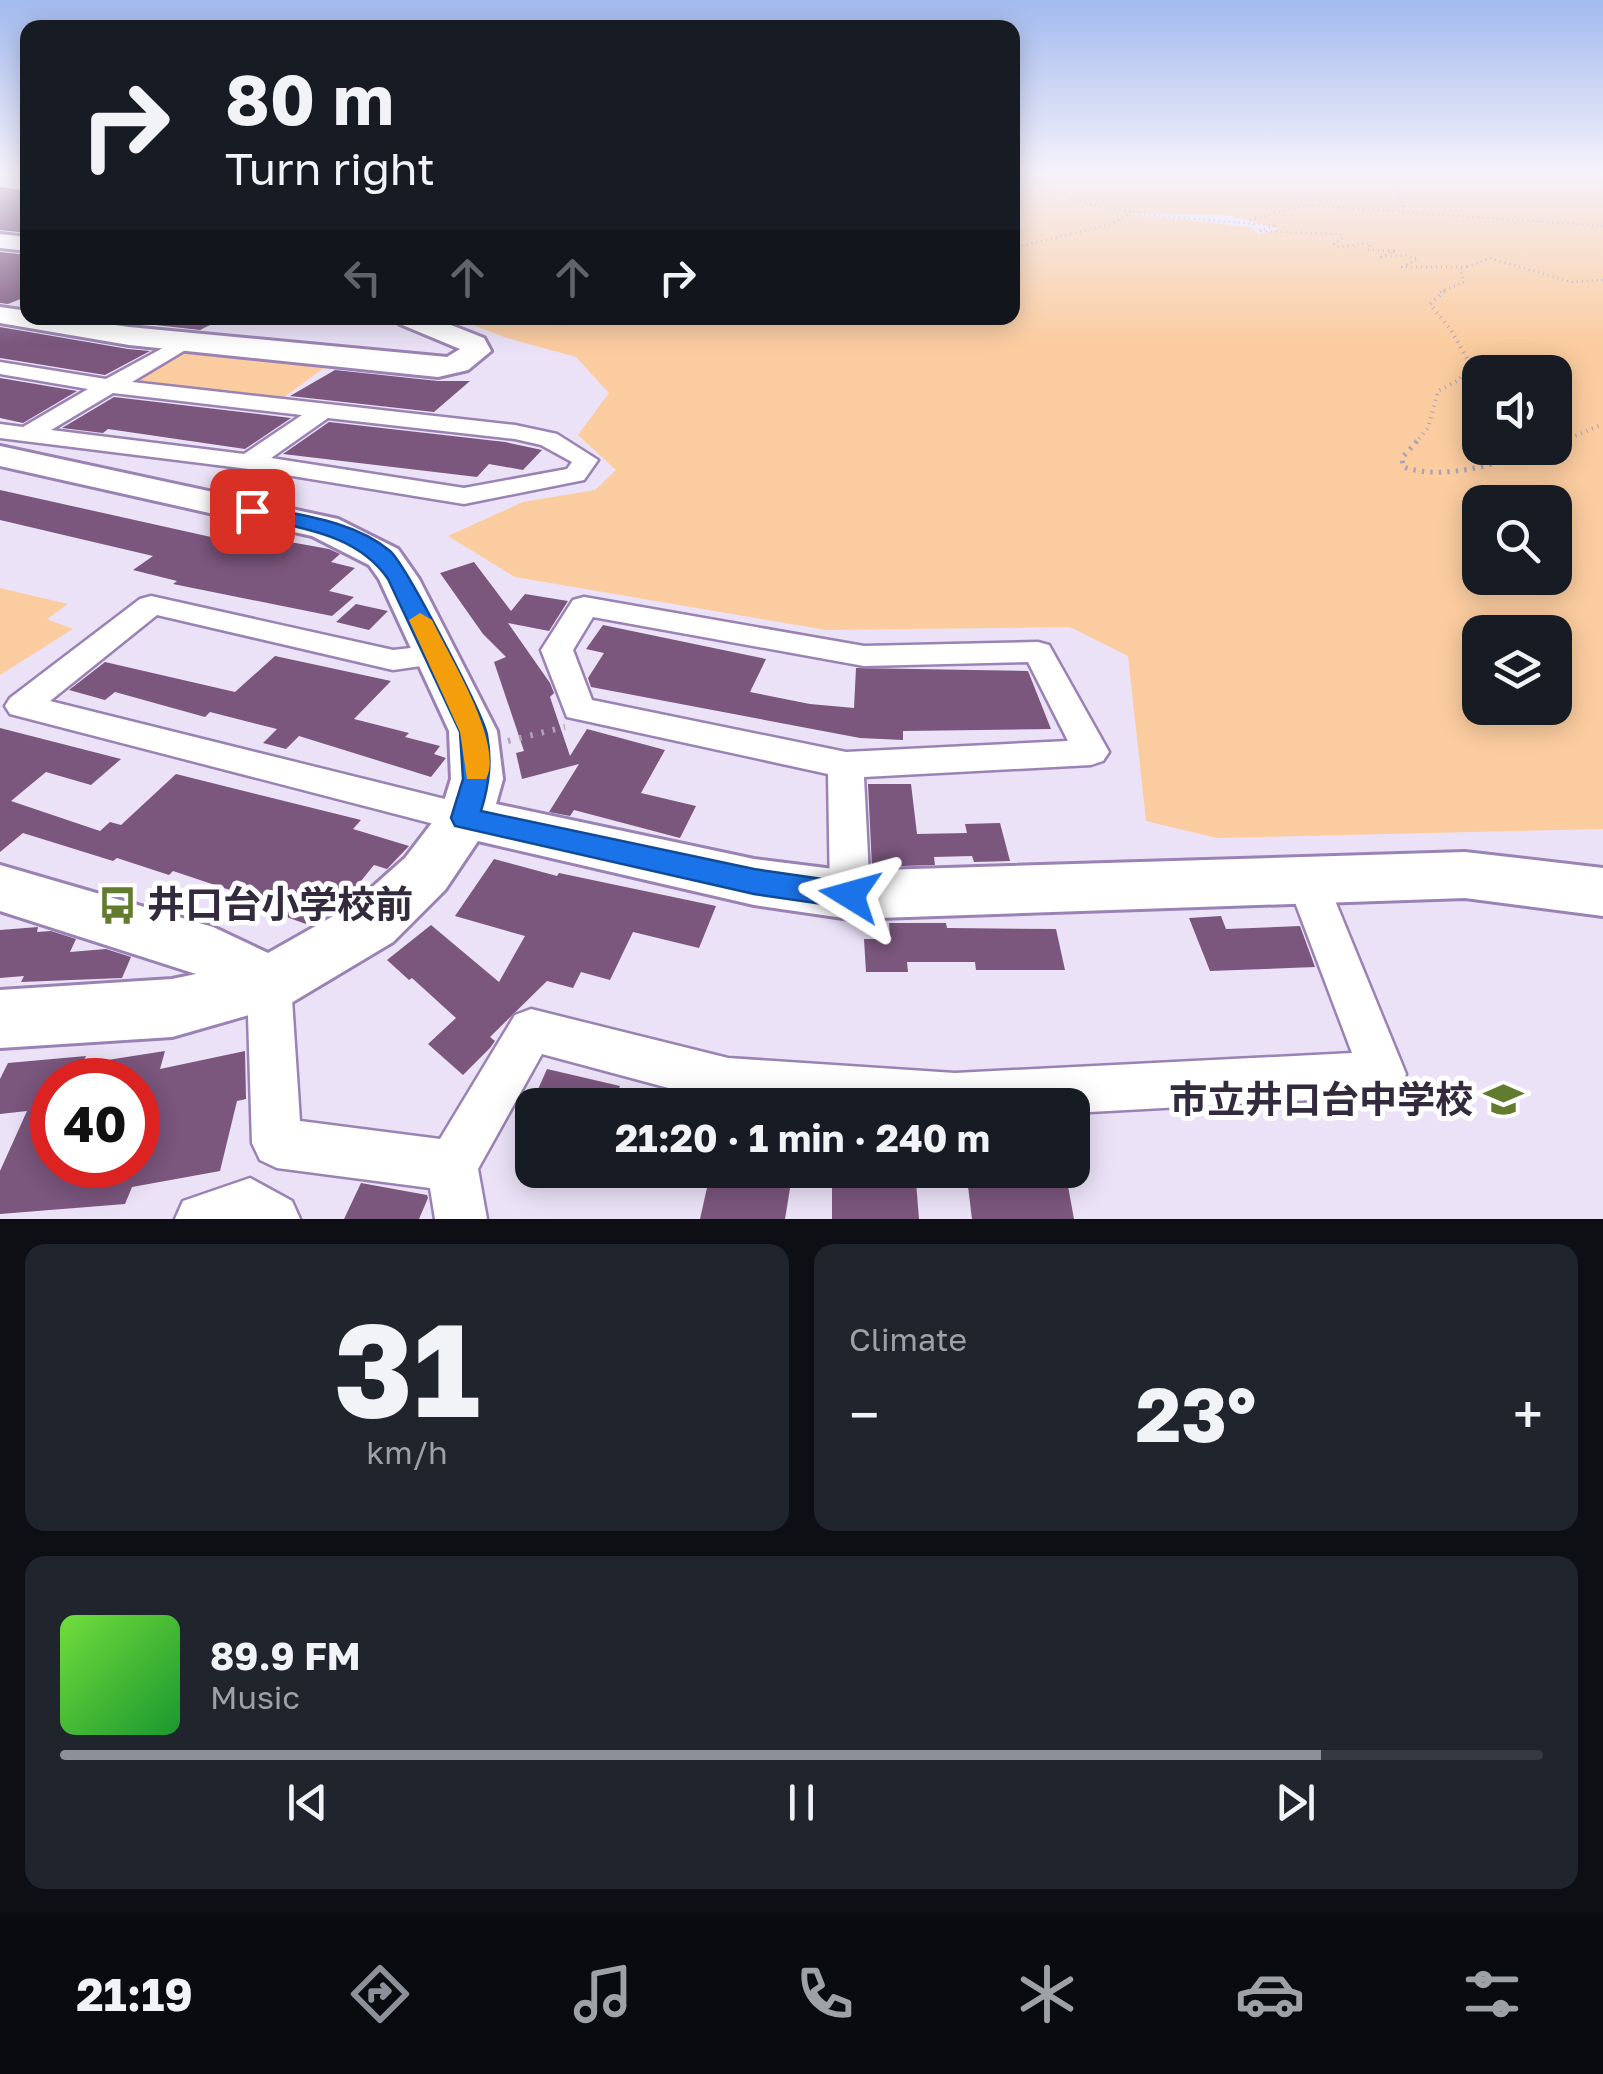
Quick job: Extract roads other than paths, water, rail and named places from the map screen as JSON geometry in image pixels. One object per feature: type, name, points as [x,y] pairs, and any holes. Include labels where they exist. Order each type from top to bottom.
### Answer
[{"type":"street","points":[[69,325],[185,342],[438,368],[457,364],[476,351],[474,344],[427,325]]},
{"type":"street","points":[[8,441],[185,342]]},
{"type":"street","points":[[0,368],[108,386],[515,432],[548,439],[586,460],[575,475],[464,496],[249,462],[8,441]]},
{"type":"street","points":[[249,462],[324,410]]},
{"type":"street","points":[[0,1019],[172,1008],[270,984],[372,924],[425,874],[465,818],[477,779],[473,732],[438,655],[384,557],[324,526],[8,441]]},
{"type":"street","points":[[438,655],[393,660],[151,605],[22,706],[465,818],[754,882],[850,895],[1465,875],[1603,892]]},
{"type":"street","points":[[584,606],[864,656],[1038,652],[1091,752],[846,765],[579,709],[557,650],[584,606]]},
{"type":"street","points":[[846,765],[850,895]]},
{"type":"street","points":[[461,1219],[452,1166],[530,1030],[728,1081],[955,1096],[1383,1074],[1308,881]]},
{"type":"street","points":[[0,888],[213,953],[270,984]]},
{"type":"street","points":[[270,984],[277,1143],[452,1166]]},
{"type":"street","points":[[201,1219],[250,1204],[274,1219]]},
{"type":"place","name":"井口台小学校前","points":[[117,905]]},
{"type":"place","name":"市立井口台中学校","points":[[1503,1100]]}]
